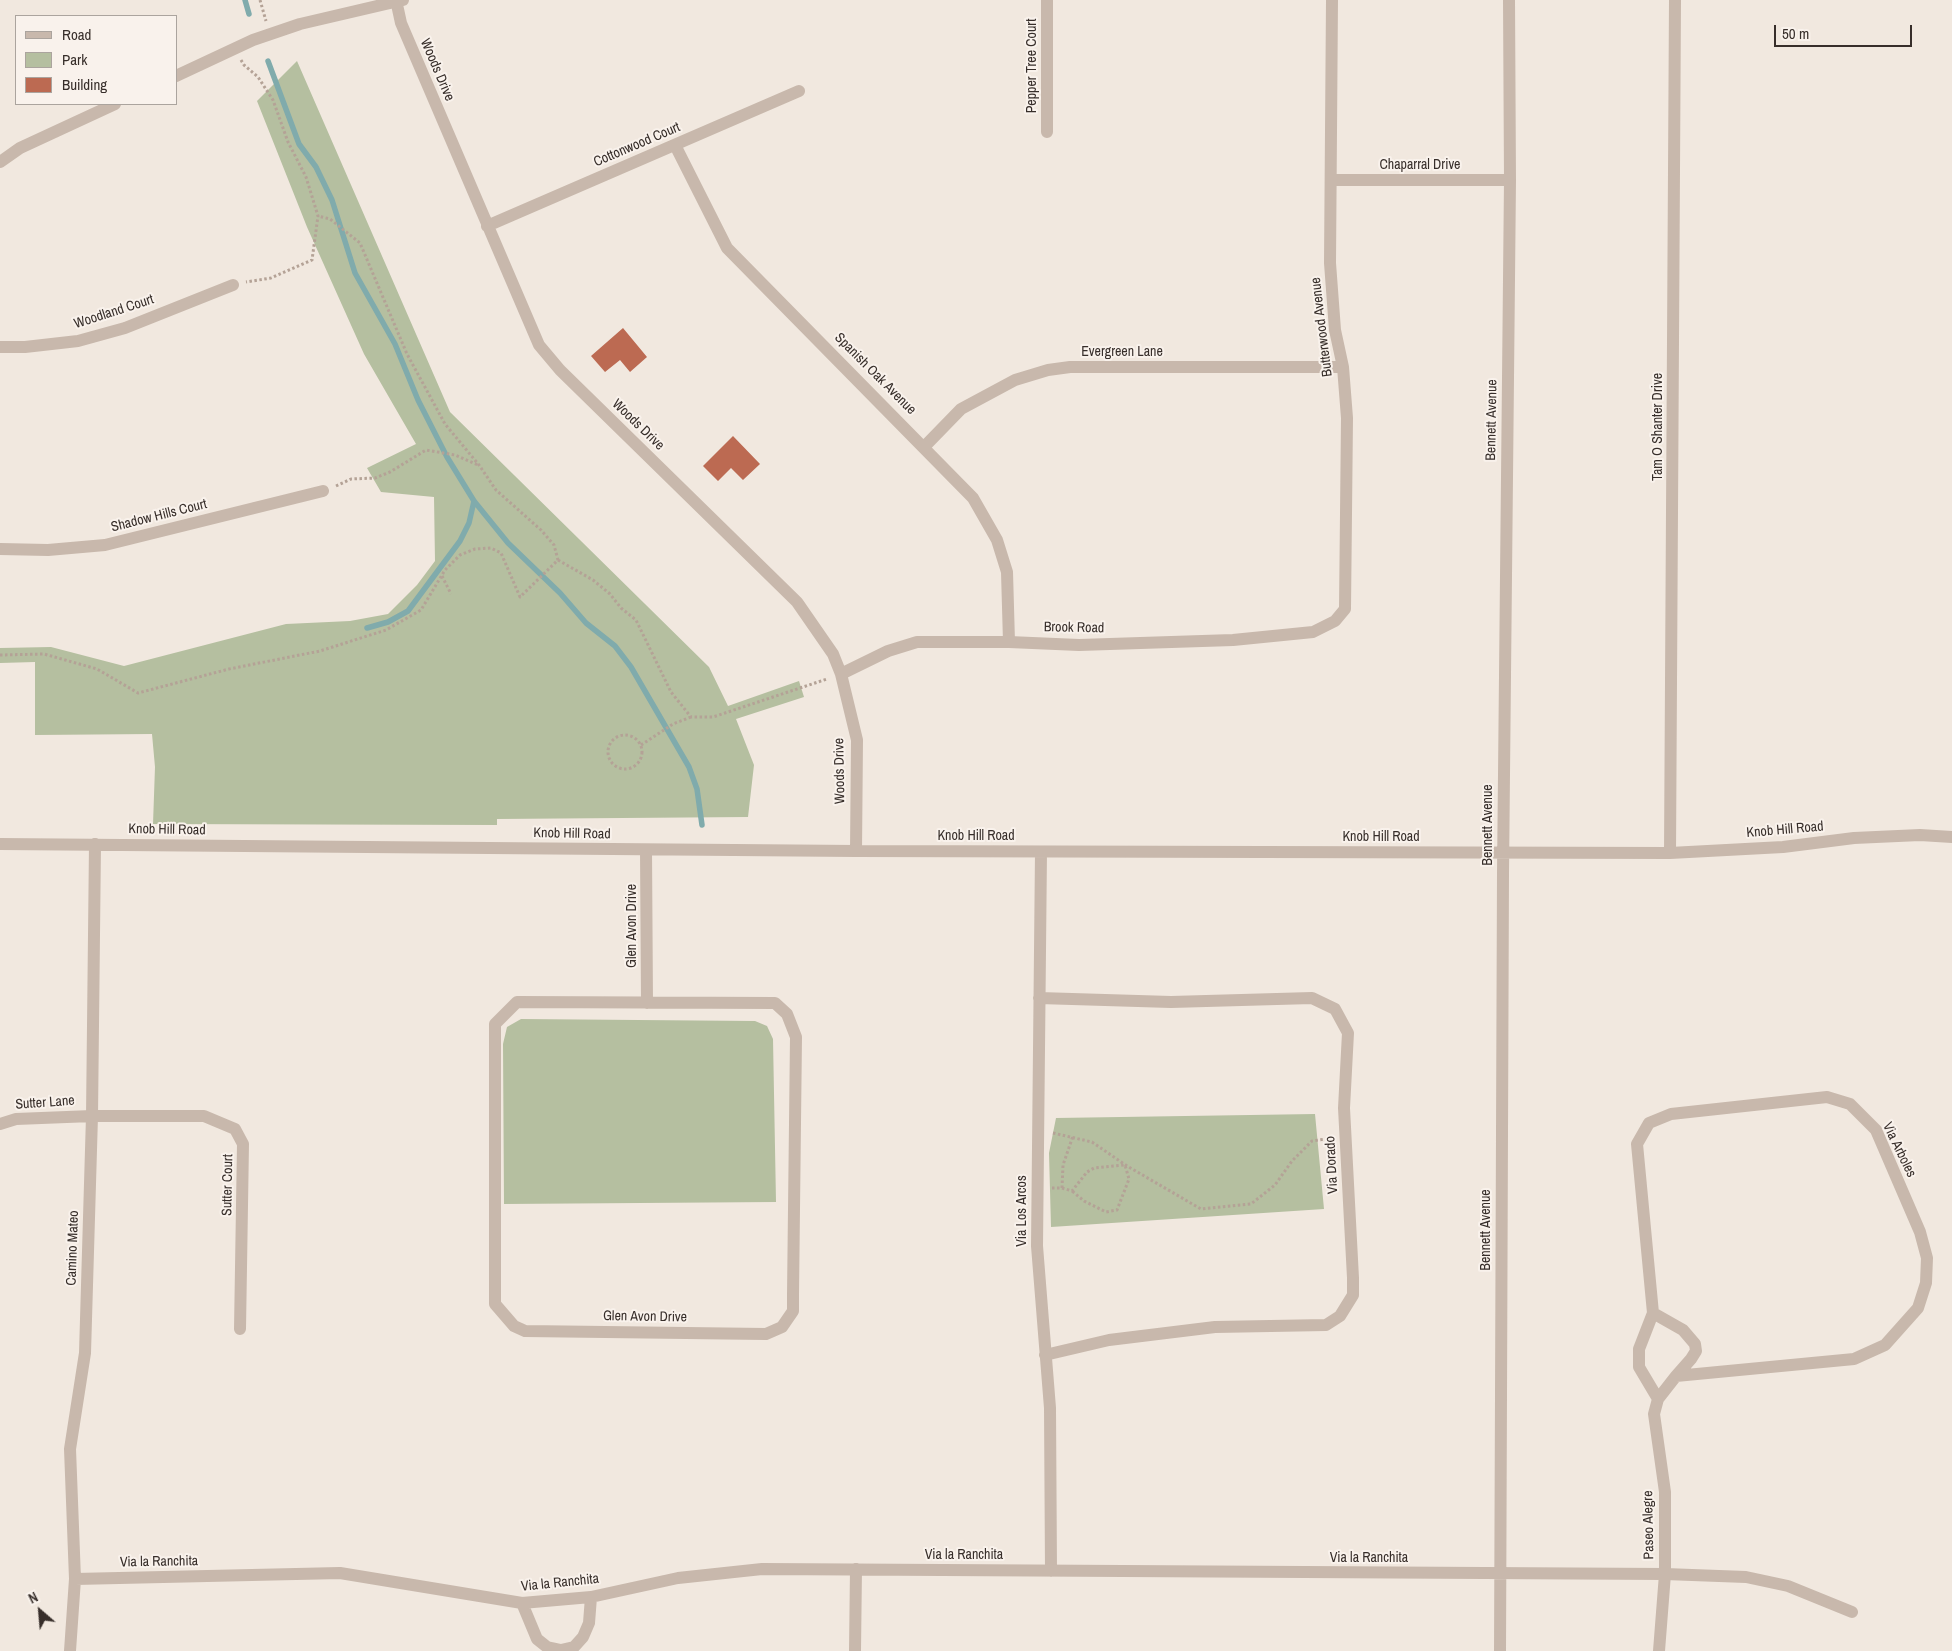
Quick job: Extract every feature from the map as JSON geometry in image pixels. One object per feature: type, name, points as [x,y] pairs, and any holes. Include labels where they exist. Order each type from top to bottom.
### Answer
[{"type":"street","name":"Pepper Tree Court","points":[[1047,0],[1047,132]]},
{"type":"street","name":"Butterwood Avenue","points":[[1313,632],[1336,621],[1345,609],[1347,418],[1343,367],[1335,330],[1330,263],[1332,0]]},
{"type":"street","name":"Bennett Avenue","points":[[1500,1651],[1503,853],[1510,180],[1509,0]]},
{"type":"street","name":"Tam O Shanter Drive","points":[[1670,853],[1676,0]]},
{"type":"street","points":[[178,75],[236,48],[300,24],[399,1]]},
{"type":"street","name":"Woods Drive","points":[[399,1],[401,23],[539,345],[560,370],[797,602],[833,654],[841,674],[857,740],[856,851]]},
{"type":"street","name":"Cottonwood Court","points":[[487,226],[799,91]]},
{"type":"street","points":[[0,162],[20,148],[113,105]]},
{"type":"street","name":"Spanish Oak Avenue","points":[[675,145],[728,248],[925,446],[973,498],[997,540],[1007,572],[1009,642]]},
{"type":"street","name":"Chaparral Drive","points":[[1331,180],[1510,180]]},
{"type":"street","name":"Woodland Court","points":[[0,347],[25,347],[78,341],[124,328],[232,285]]},
{"type":"street","name":"Evergreen Lane","points":[[925,446],[961,409],[1015,380],[1048,370],[1070,367],[1343,367]]},
{"type":"street","name":"Shadow Hills Court","points":[[0,549],[48,550],[105,545],[323,491]]},
{"type":"street","name":"Brook Road","points":[[841,674],[888,651],[917,642],[1009,642],[1089,645],[1233,640],[1313,632]]},
{"type":"street","name":"Knob Hill Road","points":[[0,844],[646,850],[1670,853],[1783,847],[1863,838],[1920,835],[1952,837]]},
{"type":"street","name":"Camino Mateo","points":[[70,1651],[75,1579],[70,1449],[86,1353],[92,1116],[95,844]]},
{"type":"street","name":"Glen Avon Drive","points":[[646,850],[647,1003]]},
{"type":"street","name":"Via Los Arcos","points":[[1040,852],[1037,1246],[1050,1408],[1051,1571]]},
{"type":"street","name":"Via Dorado","points":[[1039,998],[1171,1002],[1312,998],[1335,1009],[1348,1033],[1344,1108],[1353,1295],[1340,1316],[1326,1325],[1215,1327],[1109,1340],[1045,1355]]},
{"type":"street","name":"Glen Avon Drive","points":[[517,1002],[647,1003],[775,1003],[787,1014],[796,1037],[793,1311],[782,1327],[766,1334],[526,1330],[514,1326],[495,1304],[495,1024],[517,1002]]},
{"type":"street","name":"Via Arboles","points":[[1658,1399],[1639,1367],[1639,1349],[1653,1312],[1637,1144],[1649,1123],[1671,1114],[1827,1097],[1850,1104],[1876,1130],[1920,1232],[1928,1258],[1926,1283],[1918,1308],[1885,1345],[1854,1358],[1676,1376]]},
{"type":"street","name":"Sutter Lane","points":[[0,1124],[16,1119],[92,1116]]},
{"type":"street","name":"Sutter Court","points":[[92,1116],[204,1116],[235,1129],[243,1144],[240,1329]]},
{"type":"street","points":[[1653,1312],[1683,1330],[1695,1344],[1696,1351],[1692,1359],[1658,1399]]},
{"type":"street","name":"Paseo Alegre","points":[[1658,1399],[1654,1414],[1665,1492],[1665,1574],[1658,1651]]},
{"type":"street","name":"Via la Ranchita","points":[[75,1579],[340,1573],[522,1603],[591,1597],[678,1578],[762,1569],[1665,1574],[1746,1577],[1788,1586],[1852,1612]]},
{"type":"street","points":[[856,1569],[856,1651]]},
{"type":"street","points":[[522,1603],[537,1639],[547,1647],[561,1650],[574,1646],[583,1637],[589,1623],[591,1597]]},
{"type":"path","points":[[260,0],[271,34]]},
{"type":"path","points":[[232,285],[271,278],[312,260],[318,216],[306,177],[288,142],[272,100],[258,77],[244,65],[236,48]]},
{"type":"path","points":[[318,216],[330,219],[360,243],[407,354],[445,424],[479,465],[496,490],[541,530],[554,545],[558,560],[593,580],[636,620],[671,692],[691,717]]},
{"type":"path","points":[[323,491],[352,480],[375,478],[407,464],[426,450],[455,455],[479,465]]},
{"type":"path","points":[[0,655],[44,654],[97,669],[138,693],[229,668],[320,651],[386,630],[421,610],[442,576],[460,555],[475,548],[490,548],[501,553],[506,560],[509,574],[520,597],[558,560]]},
{"type":"path","points":[[442,576],[451,594]]},
{"type":"path","points":[[641,745],[673,724],[691,717],[713,717],[841,674]]},
{"type":"path","points":[[628,734],[633,736],[641,745],[642,756],[636,765],[631,768],[614,766],[608,756],[609,745],[616,736],[628,734]]},
{"type":"path","points":[[1038,1131],[1073,1136],[1092,1142],[1125,1165],[1201,1209],[1251,1204],[1275,1185],[1292,1161],[1312,1141],[1345,1136]]},
{"type":"path","points":[[1062,1188],[1063,1165],[1073,1136]]},
{"type":"path","points":[[1072,1191],[1086,1172],[1094,1168],[1125,1165]]},
{"type":"path","points":[[1037,1187],[1062,1188],[1072,1191],[1084,1201],[1106,1212],[1117,1210],[1129,1179],[1125,1165]]},
{"type":"green space","points":[[297,61],[450,412],[709,667],[728,706],[799,681],[804,697],[736,719],[754,765],[748,817],[497,819],[497,825],[153,824],[155,767],[152,734],[35,735],[35,662],[0,663],[0,648],[51,647],[124,666],[286,624],[350,621],[388,614],[417,585],[435,561],[434,497],[381,492],[367,468],[416,444],[364,354],[307,227],[257,101]]},
{"type":"green space","points":[[521,1019],[755,1021],[767,1026],[773,1039],[776,1202],[504,1204],[503,1044],[507,1027]]},
{"type":"green space","points":[[1315,1114],[1324,1209],[1051,1227],[1049,1153],[1056,1118]]},
{"type":"building","points":[[623,328],[647,357],[630,372],[620,360],[605,372],[591,356]]},
{"type":"building","points":[[733,436],[760,464],[743,480],[731,468],[718,481],[703,466]]},
{"type":"waterway","points":[[245,0],[249,14]]},
{"type":"waterway","points":[[268,61],[299,144],[316,167],[332,200],[355,273],[395,344],[418,400],[447,457],[474,501],[508,543],[560,593],[586,623],[615,646],[631,667],[689,767],[697,789],[702,825]]},
{"type":"waterway","points":[[367,628],[388,622],[408,611],[460,541],[469,523],[474,501]]}]
